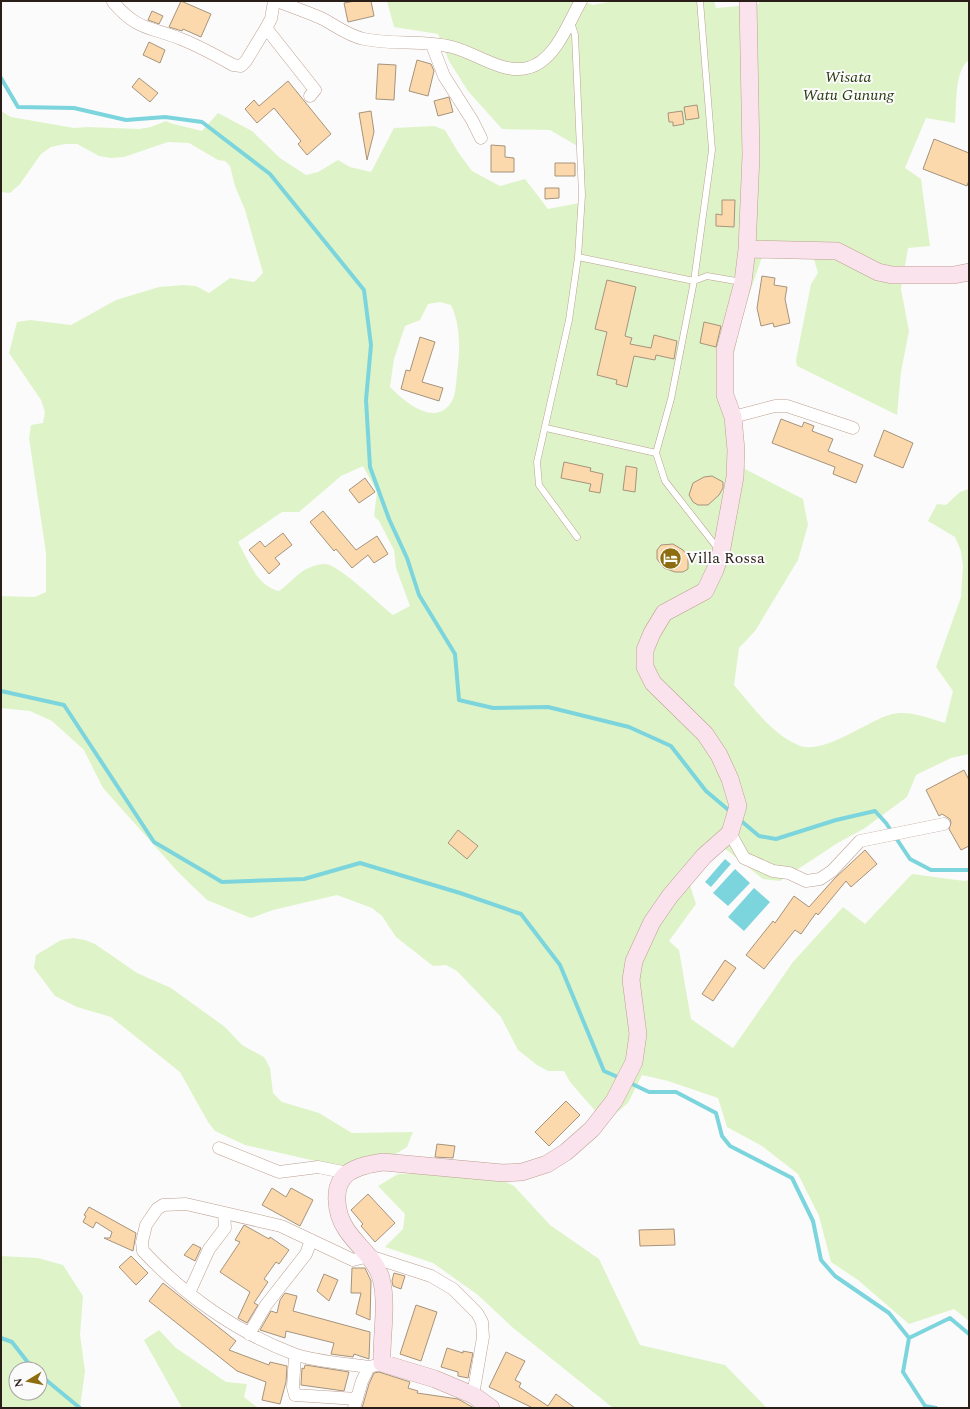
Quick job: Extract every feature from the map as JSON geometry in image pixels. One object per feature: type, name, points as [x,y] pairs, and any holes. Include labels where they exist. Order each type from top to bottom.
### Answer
[{"type":"street","points":[[113,2],[132,22],[145,28],[181,39],[233,65],[241,66],[246,62],[271,19],[274,1]]},
{"type":"street","points":[[278,1],[322,19],[353,36],[386,42],[451,47],[513,69],[528,68],[539,62],[551,52],[562,39],[581,1]]},
{"type":"street","points":[[748,1],[751,155],[746,248],[743,282],[725,350],[725,395],[733,417],[736,450],[735,477],[721,553],[705,591],[664,613],[650,638],[646,650],[645,666],[653,683],[705,734],[716,750],[730,779],[734,820],[744,858],[773,871],[789,873],[806,881],[820,879],[832,871],[860,841],[944,824]]},
{"type":"street","points":[[266,28],[315,90],[310,96]]},
{"type":"street","points":[[432,45],[444,76],[472,120],[481,138]]},
{"type":"street","points":[[746,248],[837,251],[878,272],[892,275],[954,275],[969,272]]},
{"type":"street","points":[[733,417],[775,406],[787,406],[854,428]]},
{"type":"street","points":[[295,1355],[293,1387],[295,1395],[356,1404],[375,1365],[384,1305],[381,1278],[369,1256],[345,1229],[340,1216],[337,1193],[341,1181],[348,1173],[366,1165],[383,1162],[504,1173],[522,1172],[547,1164],[566,1152],[592,1129],[614,1101],[634,1062],[638,1034],[631,980],[634,961],[652,922],[670,896],[734,820]]},
{"type":"street","points":[[218,1148],[279,1172],[318,1167],[348,1173]]},
{"type":"street","points":[[473,1395],[483,1337],[482,1322],[477,1313],[453,1288],[431,1276],[369,1256],[353,1260],[281,1226],[186,1204],[163,1206],[157,1209],[146,1226],[142,1242],[143,1251],[189,1293],[249,1334],[295,1355],[375,1365],[435,1379],[473,1395],[491,1408]]},
{"type":"street","points":[[189,1293],[210,1249],[225,1228],[224,1213]]},
{"type":"street","points":[[249,1334],[266,1305],[306,1254],[311,1240]]},
{"type":"lane","points":[[700,1],[712,150],[694,281],[671,399],[656,453],[665,481],[721,553]]},
{"type":"lane","points":[[571,19],[576,35],[582,195],[578,257],[569,320],[546,428],[537,462],[539,485],[577,537]]},
{"type":"lane","points":[[578,257],[694,281],[707,276],[743,282]]},
{"type":"lane","points":[[546,428],[656,453]]},
{"type":"green space","name":"Wisata Watu Gunung","points":[[387,1],[582,1],[593,5],[613,1],[714,1],[716,8],[759,4],[759,1],[969,1],[969,60],[964,65],[961,72],[957,89],[955,123],[926,118],[905,168],[921,179],[930,246],[908,248],[901,289],[909,331],[901,372],[897,415],[797,366],[796,360],[811,284],[818,273],[813,256],[763,254],[743,312],[729,377],[745,469],[803,499],[808,525],[798,560],[755,631],[739,648],[734,685],[763,719],[779,734],[798,745],[808,747],[819,746],[844,737],[879,719],[896,713],[917,715],[945,723],[953,691],[936,667],[961,597],[963,566],[961,551],[955,537],[928,521],[937,504],[946,505],[960,492],[969,489],[969,754],[951,758],[916,775],[907,797],[865,828],[836,844],[780,881],[763,879],[724,848],[688,879],[696,904],[669,941],[679,950],[691,1019],[733,1048],[793,962],[843,907],[865,924],[912,874],[964,881],[969,880],[969,1321],[954,1309],[909,1324],[858,1280],[831,1262],[819,1216],[798,1174],[762,1146],[727,1127],[718,1098],[668,1081],[642,1075],[628,1103],[605,1122],[570,1082],[564,1071],[548,1071],[537,1065],[518,1050],[501,1017],[457,971],[446,965],[433,966],[396,937],[382,916],[372,908],[337,895],[273,910],[251,918],[207,900],[178,872],[103,788],[84,750],[52,721],[30,711],[1,708],[1,596],[35,597],[46,592],[46,553],[29,438],[31,425],[43,423],[45,412],[41,400],[9,353],[17,322],[30,320],[71,325],[116,300],[159,287],[183,285],[196,286],[209,293],[230,278],[254,282],[263,273],[245,210],[235,186],[230,166],[225,161],[218,160],[189,143],[168,142],[124,157],[111,158],[99,156],[77,144],[65,144],[51,147],[41,154],[20,184],[10,193],[1,192],[1,111],[11,117],[74,128],[88,127],[139,129],[151,127],[166,121],[202,131],[218,113],[252,131],[280,158],[306,175],[318,172],[338,160],[350,167],[371,172],[394,128],[434,126],[445,130],[458,152],[472,171],[500,186],[525,179],[548,209],[579,203],[579,147],[550,130],[502,129],[468,91],[449,61],[438,34],[394,27]],"holes":[[[440,302],[451,305],[457,321],[459,356],[455,394],[450,404],[443,410],[435,413],[418,409],[402,398],[390,387],[394,359],[405,326],[420,320],[428,304]],[[363,466],[377,492],[374,516],[379,521],[394,550],[396,568],[410,606],[393,615],[350,578],[332,566],[326,564],[316,565],[306,569],[279,591],[265,584],[254,571],[238,542],[282,512],[299,512],[341,476]]]},
{"type":"green space","points":[[73,938],[85,940],[95,944],[137,973],[171,988],[225,1027],[242,1045],[264,1057],[270,1068],[273,1093],[282,1102],[319,1113],[352,1133],[413,1132],[407,1147],[384,1161],[355,1170],[245,1145],[215,1131],[208,1122],[180,1072],[111,1017],[77,1007],[55,996],[34,968],[36,955],[61,940]]},
{"type":"green space","points":[[484,1171],[514,1186],[550,1225],[599,1259],[640,1345],[725,1365],[767,1408],[613,1408],[512,1327],[478,1295],[433,1263],[385,1247],[403,1229],[405,1214],[378,1186],[398,1174]]},
{"type":"green space","points":[[1,1256],[38,1258],[63,1265],[83,1296],[80,1335],[85,1371],[80,1408],[1,1408]]},
{"type":"green space","points":[[159,1330],[176,1348],[226,1382],[247,1384],[244,1397],[258,1408],[182,1408],[144,1340]]},
{"type":"water","points":[[725,859],[731,864],[711,887],[705,882]]},
{"type":"water","points":[[735,869],[750,883],[728,906],[713,893]]},
{"type":"water","points":[[754,888],[770,902],[744,931],[728,917]]},
{"type":"building","points":[[181,1],[211,14],[201,37],[183,29],[182,31],[169,27]]},
{"type":"building","points":[[371,1],[374,16],[348,22],[344,3]]},
{"type":"building","points":[[152,11],[163,16],[159,24],[148,20]]},
{"type":"building","points":[[149,42],[165,50],[160,63],[143,55]]},
{"type":"building","points":[[417,60],[431,64],[434,71],[428,96],[409,91]]},
{"type":"building","points":[[378,64],[396,65],[394,100],[376,99]]},
{"type":"building","points":[[139,78],[158,93],[150,102],[132,87]]},
{"type":"building","points":[[288,81],[331,134],[307,155],[298,144],[301,141],[274,108],[257,123],[245,109],[254,100],[259,106]]},
{"type":"building","points":[[449,97],[453,112],[438,116],[434,101]]},
{"type":"building","points":[[697,105],[699,118],[686,120],[684,107]]},
{"type":"building","points":[[371,111],[374,132],[367,160],[359,113]]},
{"type":"building","points":[[682,111],[684,124],[673,126],[673,122],[669,122],[668,113]]},
{"type":"building","points":[[934,139],[969,153],[969,180],[967,186],[923,169]]},
{"type":"building","points":[[491,145],[505,146],[505,157],[514,158],[514,172],[491,172]]},
{"type":"building","points":[[555,163],[575,163],[575,176],[555,176]]},
{"type":"building","points":[[545,188],[559,188],[559,198],[545,199]]},
{"type":"building","points":[[722,200],[735,200],[734,227],[716,226],[716,214],[722,215]]},
{"type":"building","points":[[762,276],[775,278],[774,285],[787,287],[785,299],[790,323],[774,327],[773,323],[761,326],[757,308]]},
{"type":"building","points":[[607,280],[636,287],[625,336],[632,338],[630,344],[651,348],[654,335],[677,341],[674,359],[656,355],[655,360],[634,356],[627,387],[616,384],[617,380],[597,375],[607,332],[595,329]]},
{"type":"building","points":[[704,322],[721,326],[716,347],[700,343]]},
{"type":"building","points":[[420,337],[435,342],[422,382],[443,388],[439,401],[401,389],[406,370],[410,371]]},
{"type":"building","points":[[781,419],[802,427],[804,422],[814,426],[812,431],[833,439],[828,451],[863,465],[856,483],[833,474],[835,467],[772,443]]},
{"type":"building","points":[[884,430],[913,443],[903,468],[874,456]]},
{"type":"building","points":[[564,462],[591,468],[590,471],[603,474],[600,493],[589,491],[591,484],[561,478]]},
{"type":"building","points":[[626,466],[637,468],[635,492],[623,490]]},
{"type":"building","points":[[712,476],[723,482],[723,488],[719,495],[708,505],[698,505],[693,502],[689,495],[693,483],[704,477]]},
{"type":"building","points":[[365,478],[375,492],[359,503],[349,490]]},
{"type":"building","points":[[323,511],[356,550],[377,536],[388,554],[374,563],[368,555],[352,568],[336,549],[334,551],[310,522]]},
{"type":"building","points":[[283,533],[292,545],[275,558],[280,564],[269,574],[249,550],[260,541],[265,547]]},
{"type":"building","points":[[673,544],[683,550],[688,557],[688,569],[683,572],[675,572],[664,568],[657,559],[657,550],[661,545]]},
{"type":"building","points":[[964,770],[969,780],[969,846],[961,850],[949,829],[951,823],[950,819],[942,814],[939,816],[926,790]]},
{"type":"building","points":[[458,830],[478,846],[467,859],[448,843]]},
{"type":"building","points":[[865,850],[877,864],[851,887],[846,881],[818,915],[816,913],[801,934],[795,930],[764,969],[746,955],[773,921],[775,923],[794,896],[809,907],[834,879]]},
{"type":"building","points":[[725,960],[736,968],[713,1001],[702,994]]},
{"type":"building","points":[[566,1101],[580,1115],[549,1146],[535,1132]]},
{"type":"building","points":[[437,1144],[455,1146],[453,1158],[435,1157]]},
{"type":"building","points":[[272,1188],[286,1197],[291,1188],[313,1200],[300,1226],[262,1205]]},
{"type":"building","points":[[368,1194],[395,1223],[375,1242],[361,1226],[363,1224],[351,1210]]},
{"type":"building","points":[[89,1207],[136,1233],[133,1251],[104,1238],[110,1238],[112,1232],[96,1222],[93,1228],[83,1222],[86,1216],[84,1215]]},
{"type":"building","points":[[244,1225],[269,1239],[270,1237],[289,1250],[279,1264],[276,1262],[264,1279],[268,1282],[254,1303],[258,1305],[247,1323],[238,1318],[250,1292],[220,1272],[240,1242],[235,1240]]},
{"type":"building","points":[[674,1229],[675,1245],[640,1246],[639,1230]]},
{"type":"building","points":[[193,1244],[201,1248],[195,1261],[184,1255]]},
{"type":"building","points":[[131,1256],[148,1273],[136,1285],[119,1267]]},
{"type":"building","points":[[352,1268],[365,1268],[371,1281],[370,1320],[356,1314],[361,1293],[351,1293]]},
{"type":"building","points":[[394,1273],[405,1276],[401,1289],[393,1286],[392,1281]]},
{"type":"building","points":[[324,1274],[338,1280],[329,1301],[317,1291]]},
{"type":"building","points":[[163,1283],[236,1341],[229,1350],[269,1365],[270,1362],[287,1366],[286,1382],[280,1404],[262,1400],[266,1382],[237,1371],[149,1301]]},
{"type":"building","points":[[285,1293],[297,1296],[293,1311],[370,1332],[369,1359],[354,1354],[353,1357],[331,1354],[334,1343],[286,1331],[285,1338],[260,1330],[271,1311],[277,1313],[280,1300]]},
{"type":"building","points":[[416,1305],[437,1312],[421,1361],[400,1354]]},
{"type":"building","points":[[447,1348],[463,1353],[463,1351],[473,1353],[468,1378],[458,1376],[458,1372],[441,1367]]},
{"type":"building","points":[[506,1352],[525,1361],[515,1380],[521,1383],[519,1387],[548,1406],[556,1394],[575,1408],[533,1408],[489,1387]]},
{"type":"building","points":[[305,1365],[349,1372],[344,1391],[301,1385],[302,1368],[304,1369]]},
{"type":"building","points":[[379,1372],[410,1382],[408,1388],[418,1391],[417,1393],[458,1399],[474,1408],[362,1408],[374,1373]]},
{"type":"waterway","points":[[1,78],[18,107],[74,108],[126,120],[165,117],[202,122],[270,174],[364,290],[371,345],[366,400],[370,467],[389,519],[407,558],[419,595],[455,654],[459,700],[493,708],[548,707],[629,727],[671,746],[706,791],[732,813]]},
{"type":"waterway","points":[[1,691],[64,705],[154,842],[222,882],[304,879],[360,863],[460,893],[521,914],[560,965],[604,1071],[620,1078]]},
{"type":"waterway","points":[[739,819],[759,836],[776,839],[836,820],[875,811],[886,823],[910,859],[931,870],[969,870]]},
{"type":"waterway","points":[[628,1082],[649,1092],[676,1092],[716,1113],[722,1136],[730,1146],[792,1178],[813,1221],[821,1260],[835,1276],[889,1313],[909,1338],[903,1372],[925,1406],[936,1408]]},
{"type":"waterway","points":[[909,1338],[950,1318],[969,1334]]},
{"type":"waterway","points":[[1,1338],[12,1342],[27,1361]]},
{"type":"waterway","points":[[48,1382],[80,1408]]},
{"type":"place","name":"Villa Rossa","points":[[671,558]]}]
